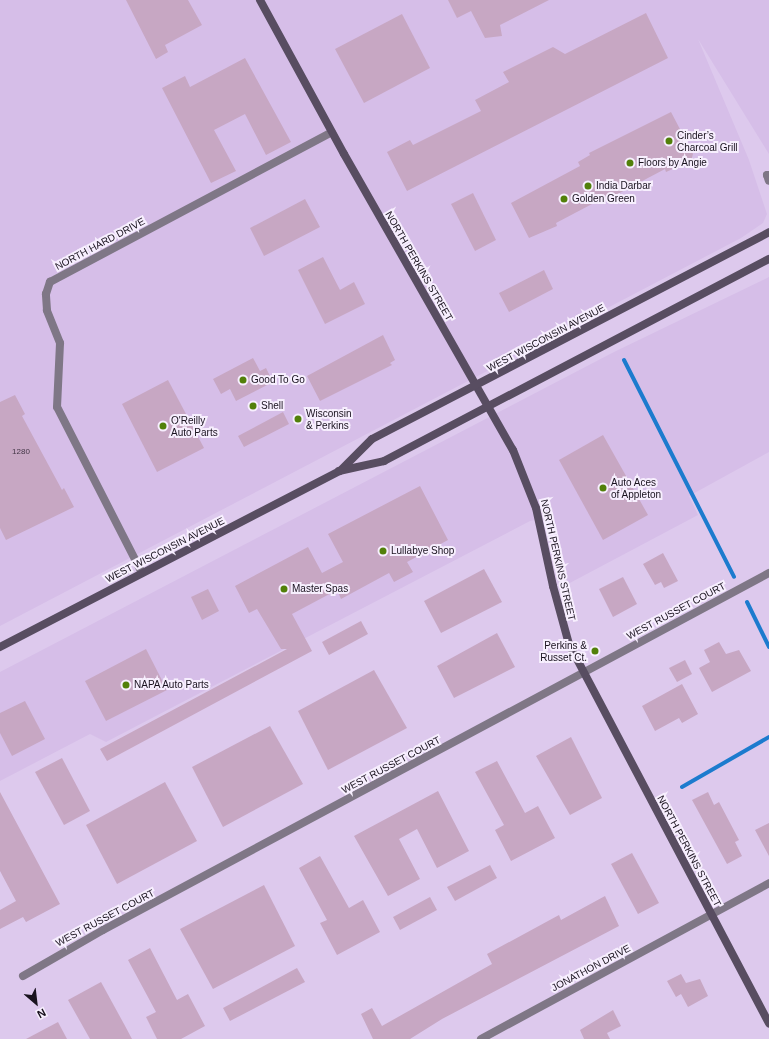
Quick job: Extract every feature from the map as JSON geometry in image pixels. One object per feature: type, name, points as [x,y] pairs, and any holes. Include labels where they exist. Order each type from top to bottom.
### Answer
[{"type":"main road","name":"NORTH PERKINS STREET","points":[[260,0],[332,132],[513,450],[533,496],[563,628],[583,672],[769,1024]]},
{"type":"main road","name":"WEST WISCONSIN AVENUE","points":[[339,472],[372,439],[769,232]]},
{"type":"main road","name":"WEST WISCONSIN AVENUE","points":[[0,647],[339,472],[384,461],[769,260]]},
{"type":"street","name":"NORTH HARD DRIVE","points":[[142,573],[57,407],[60,343],[47,310],[46,294],[50,282],[332,132]]},
{"type":"street","points":[[769,175],[767,175],[769,181]]},
{"type":"street","name":"WEST RUSSET COURT","points":[[23,976],[583,672],[769,573]]},
{"type":"street","name":"JONATHON DRIVE","points":[[481,1039],[769,883]]},
{"type":"shaded area","points":[[0,0],[769,0],[769,154],[698,39],[749,160],[767,214],[763,223],[741,238],[0,626]]},
{"type":"shaded area","points":[[769,277],[769,452],[689,496],[698,515],[566,585],[553,516],[530,521],[106,742],[90,734],[0,781],[0,672],[614,352]]},
{"type":"building","points":[[126,0],[188,0],[202,25],[165,45],[168,52],[156,59]]},
{"type":"building","points":[[448,0],[549,0],[500,25],[502,36],[485,38],[471,11],[457,18]]},
{"type":"building","points":[[646,13],[668,58],[407,191],[387,152],[410,140],[413,145],[481,111],[475,100],[509,82],[503,72],[553,47],[565,54]]},
{"type":"building","points":[[402,14],[430,68],[364,103],[335,49]]},
{"type":"building","points":[[245,58],[291,142],[266,155],[245,114],[214,130],[236,171],[211,183],[162,88],[185,76],[190,87]]},
{"type":"building","points":[[671,112],[693,154],[691,161],[666,172],[665,169],[612,197],[611,194],[556,223],[557,226],[529,238],[511,203],[580,166],[578,162],[590,155],[589,153]]},
{"type":"building","points":[[473,193],[496,240],[475,251],[451,204]]},
{"type":"building","points":[[305,199],[320,227],[264,256],[250,228]]},
{"type":"building","points":[[323,257],[340,290],[354,282],[365,304],[325,324],[298,270]]},
{"type":"building","points":[[544,270],[553,289],[509,312],[499,293]]},
{"type":"building","points":[[383,335],[395,360],[390,363],[392,365],[320,401],[307,376]]},
{"type":"building","name":"Good To Go","points":[[253,358],[260,371],[266,368],[273,382],[236,401],[230,389],[221,394],[213,379]]},
{"type":"building","name":"O'Reilly Auto Parts","points":[[168,380],[204,448],[157,472],[122,404]]},
{"type":"building","points":[[15,395],[25,414],[22,416],[62,490],[64,488],[74,507],[6,540],[0,528],[0,402]]},
{"type":"building","points":[[283,412],[289,424],[244,447],[238,436]]},
{"type":"building","name":"Auto Aces of Appleton","points":[[603,435],[648,515],[603,540],[559,460]]},
{"type":"building","points":[[420,486],[448,540],[407,562],[413,572],[394,582],[389,573],[341,599],[337,590],[292,614],[312,651],[107,761],[100,749],[287,649],[281,649],[257,609],[249,613],[235,586],[308,547],[322,573],[343,562],[328,534]]},
{"type":"building","points":[[663,553],[678,581],[664,588],[661,582],[655,585],[643,564]]},
{"type":"building","points":[[484,569],[502,602],[441,633],[424,601]]},
{"type":"building","points":[[623,577],[637,604],[613,617],[599,589]]},
{"type":"building","points":[[208,589],[219,611],[202,620],[191,597]]},
{"type":"building","points":[[361,621],[368,634],[329,655],[322,642]]},
{"type":"building","points":[[497,633],[515,667],[454,698],[437,666]]},
{"type":"building","points":[[719,642],[726,654],[739,650],[751,671],[712,692],[699,668],[710,662],[704,650]]},
{"type":"building","name":"NAPA Auto Parts","points":[[146,649],[167,690],[106,721],[85,681]]},
{"type":"building","points":[[685,660],[692,674],[677,682],[669,668]]},
{"type":"building","points":[[374,670],[407,728],[328,770],[298,711]]},
{"type":"building","points":[[682,684],[698,714],[682,723],[679,718],[655,731],[642,706]]},
{"type":"building","points":[[25,701],[45,739],[12,756],[0,733],[0,713]]},
{"type":"building","points":[[270,726],[303,784],[223,827],[192,767]]},
{"type":"building","points":[[571,737],[602,798],[570,815],[536,756]]},
{"type":"building","points":[[62,758],[90,811],[64,825],[35,772]]},
{"type":"building","points":[[497,761],[525,813],[538,806],[555,838],[511,861],[495,830],[504,825],[475,772]]},
{"type":"building","points":[[165,782],[197,841],[117,884],[86,825]]},
{"type":"building","points":[[438,791],[469,851],[437,868],[417,829],[399,839],[420,879],[388,896],[354,836]]},
{"type":"building","points":[[0,792],[60,904],[26,922],[23,917],[0,929],[0,910],[16,901],[0,871]]},
{"type":"building","points":[[708,792],[714,805],[719,802],[739,840],[735,842],[742,856],[727,864],[692,800]]},
{"type":"building","points":[[769,823],[769,856],[755,830]]},
{"type":"building","points":[[632,853],[659,903],[638,914],[611,864]]},
{"type":"building","points":[[320,856],[349,908],[363,900],[380,932],[337,955],[320,923],[327,920],[299,868]]},
{"type":"building","points":[[490,865],[497,878],[455,901],[447,887]]},
{"type":"building","points":[[264,885],[295,946],[213,989],[180,929]]},
{"type":"building","points":[[605,896],[619,926],[442,1019],[410,1039],[373,1039],[361,1014],[372,1008],[382,1026],[492,964],[487,954],[559,915],[561,920]]},
{"type":"building","points":[[430,897],[437,910],[400,930],[393,917]]},
{"type":"building","points":[[150,948],[177,1000],[188,994],[205,1026],[181,1039],[157,1039],[146,1017],[156,1012],[128,960]]},
{"type":"building","points":[[297,968],[305,982],[230,1021],[223,1008]]},
{"type":"building","points":[[681,974],[686,983],[700,979],[708,996],[688,1007],[681,994],[676,997],[667,981]]},
{"type":"building","points":[[101,982],[132,1039],[90,1039],[68,1000]]},
{"type":"building","points":[[613,1010],[621,1026],[607,1033],[610,1039],[584,1039],[580,1030]]},
{"type":"building","points":[[58,1022],[67,1039],[26,1039]]},
{"type":"waterway","points":[[624,360],[734,577]]},
{"type":"waterway","points":[[747,602],[769,647]]},
{"type":"waterway","points":[[682,787],[769,737]]},
{"type":"place","name":"Cinder’s Charcoal Grill","points":[[669,141]]},
{"type":"place","name":"Floors by Angie","points":[[630,163]]},
{"type":"place","name":"India Darbar","points":[[588,186]]},
{"type":"place","name":"Golden Green","points":[[564,199]]},
{"type":"place","name":"Good To Go","points":[[243,380]]},
{"type":"place","name":"Shell","points":[[253,406]]},
{"type":"place","name":"Wisconsin & Perkins","points":[[298,419]]},
{"type":"place","name":"O'Reilly Auto Parts","points":[[163,426]]},
{"type":"place","name":"Auto Aces of Appleton","points":[[603,488]]},
{"type":"place","name":"Lullabye Shop","points":[[383,551]]},
{"type":"place","name":"Master Spas","points":[[284,589]]},
{"type":"place","name":"Perkins & Russet Ct.","points":[[595,651]]},
{"type":"place","name":"NAPA Auto Parts","points":[[126,685]]}]
